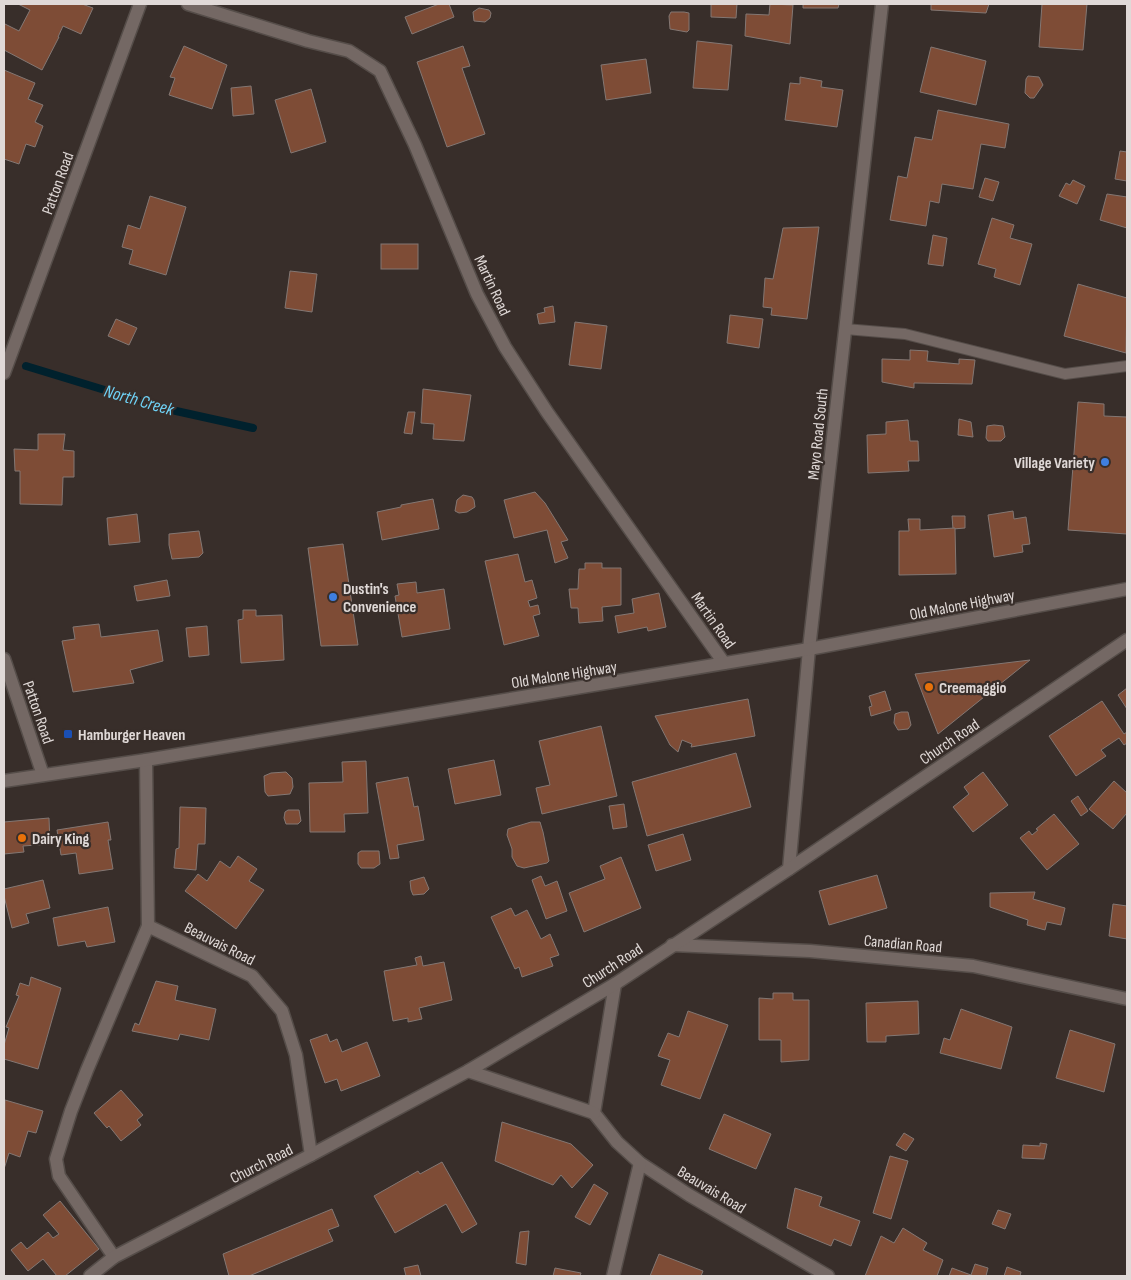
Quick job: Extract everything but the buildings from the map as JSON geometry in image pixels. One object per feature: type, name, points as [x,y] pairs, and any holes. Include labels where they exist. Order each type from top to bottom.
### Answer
[{"type":"street","name":"Patton Road","points":[[4,373],[140,4]]},
{"type":"street","name":"Martin Road","points":[[188,4],[308,41],[349,51],[380,71],[415,145],[477,294],[505,347],[547,412],[724,663]]},
{"type":"street","name":"Mayo Road South","points":[[789,869],[809,649],[882,4]]},
{"type":"street","name":"Old Malone Highway","points":[[4,780],[146,760],[809,649],[1127,589]]},
{"type":"street","name":"Church Road","points":[[90,1276],[114,1257],[468,1071],[615,984],[789,869],[1127,640]]},
{"type":"street","name":"Patton Road","points":[[4,660],[43,775]]},
{"type":"street","points":[[114,1257],[58,1176],[56,1160],[71,1111],[87,1070],[148,926],[146,760]]},
{"type":"street","name":"Beauvais Road","points":[[148,926],[252,976],[282,1011],[296,1055],[311,1155]]},
{"type":"street","name":"Canadian Road","points":[[672,945],[810,951],[974,966],[1127,999]]},
{"type":"street","points":[[468,1071],[594,1113],[615,984]]},
{"type":"street","name":"Beauvais Road","points":[[594,1113],[617,1142],[640,1163],[688,1195],[828,1276]]},
{"type":"street","points":[[613,1276],[640,1163]]},
{"type":"lane","points":[[845,329],[906,334],[1065,374],[1127,366]]},
{"type":"waterway","name":"North Creek","points":[[26,366],[167,409],[253,428]]},
{"type":"place","name":"Village Variety","points":[[1105,462]]},
{"type":"place","name":"Dustin's Convenience","points":[[333,597]]},
{"type":"place","name":"Creemaggio","points":[[929,687]]},
{"type":"place","name":"Hamburger Heaven","points":[[68,734]]},
{"type":"place","name":"Dairy King","points":[[22,838]]}]
